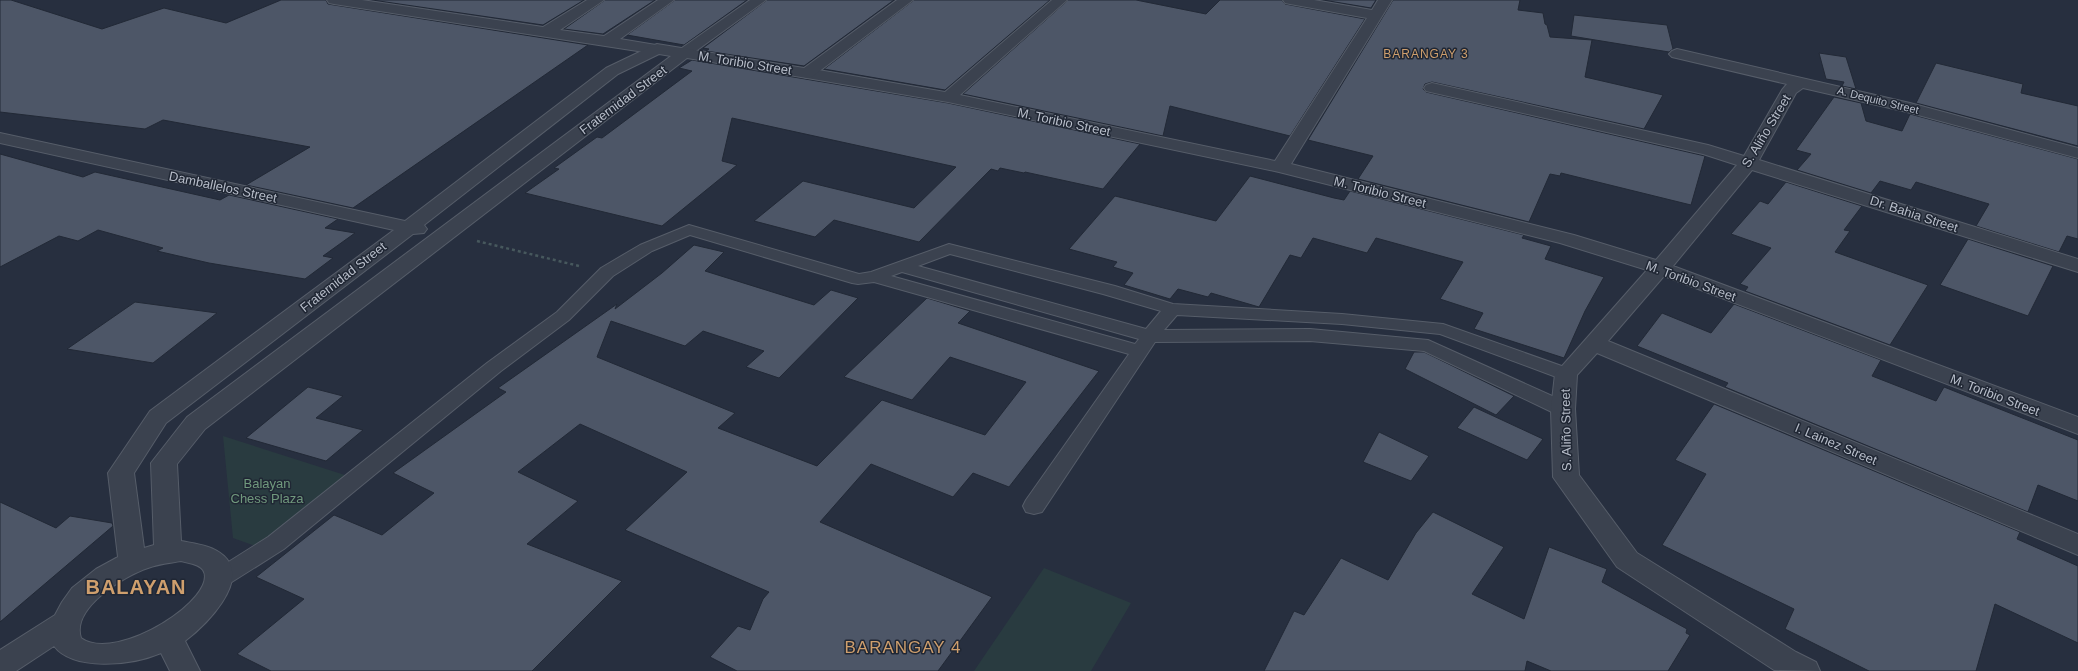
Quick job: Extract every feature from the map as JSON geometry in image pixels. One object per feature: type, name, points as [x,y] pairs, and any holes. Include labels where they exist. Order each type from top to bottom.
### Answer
[{"type":"street","name":"M. Toribio Street","points":[[334,0],[807,73],[948,98],[1280,167],[1567,239],[1660,268],[2078,426]]},
{"type":"street","points":[[546,32],[597,0]]},
{"type":"street","points":[[607,41],[667,0]]},
{"type":"street","name":"Fraternidad Street","points":[[168,552],[164,463],[196,423],[684,53],[759,0]]},
{"type":"street","points":[[807,73],[906,0]]},
{"type":"street","points":[[948,98],[1060,0]]},
{"type":"street","points":[[1290,0],[1376,15]]},
{"type":"street","points":[[1280,167],[1385,0]]},
{"type":"street","name":"Fraternidad Street","points":[[132,562],[121,473],[158,417],[325,292],[407,227],[612,71],[657,49]]},
{"type":"street","name":"A. Dequito Street","points":[[1678,54],[1910,108],[2078,153]]},
{"type":"street","name":"S. Aliño Street","points":[[1800,82],[1790,90],[1749,162],[1660,268],[1566,374],[1563,409],[1566,477],[1627,560],[1785,661],[1805,671]]},
{"type":"street","name":"Dr. Bahia Street","points":[[1432,88],[1701,149],[1749,162],[2078,266]]},
{"type":"street","name":"Damballelos Street","points":[[0,138],[407,227],[446,234]]},
{"type":"street","name":"I. Lainez Street","points":[[1594,343],[2078,545]]},
{"type":"street","points":[[168,552],[192,552],[206,556],[214,564],[218,579],[214,593],[204,608],[188,622],[168,636],[111,663],[74,650],[65,639],[64,624],[72,607],[88,590],[108,575],[132,562],[168,552]]},
{"type":"street","points":[[0,666],[64,624]]},
{"type":"street","points":[[168,636],[184,671]]},
{"type":"lane","points":[[218,579],[276,543],[494,367],[563,316],[607,272],[646,248],[689,230],[858,279],[874,277],[949,249],[1109,290],[1172,309],[1342,319],[1444,329],[1566,374]]},
{"type":"lane","points":[[901,267],[1145,343]]},
{"type":"lane","points":[[874,277],[1145,343],[1310,335],[1428,346],[1563,409]]},
{"type":"lane","points":[[1034,506],[1145,343],[1172,309]]},
{"type":"path","points":[[446,234],[607,272]]},
{"type":"green space","name":"Balayan Chess Plaza","points":[[223,436],[348,476],[258,547],[233,538]]},
{"type":"green space","points":[[1044,568],[1131,603],[1091,671],[974,671]]},
{"type":"building","points":[[0,0],[11,0],[102,29],[164,8],[226,23],[281,0],[326,0],[328,4],[588,45],[353,208],[246,185],[310,147],[163,120],[145,129],[0,112]]},
{"type":"building","points":[[372,0],[584,0],[543,25]]},
{"type":"building","points":[[605,0],[655,0],[603,34],[564,29]]},
{"type":"building","points":[[675,0],[747,0],[684,45],[627,35]]},
{"type":"building","points":[[767,0],[894,0],[804,66],[706,51],[709,49],[703,48]]},
{"type":"building","points":[[914,0],[1050,0],[945,90],[824,69]]},
{"type":"building","points":[[1068,0],[1136,0],[1206,14],[1220,0],[1282,0],[1285,4],[1365,19],[1290,136],[1170,106],[1163,136],[963,94]]},
{"type":"building","points":[[1323,0],[1376,0],[1371,8]]},
{"type":"building","points":[[1393,0],[1520,0],[1518,10],[1543,13],[1550,37],[1592,40],[1585,77],[1663,95],[1644,129],[1432,82],[1425,84],[1423,89],[1426,92],[1705,156],[1691,205],[1561,173],[1560,176],[1550,174],[1529,222],[1358,179],[1373,156],[1308,140]]},
{"type":"building","points":[[1574,15],[1667,25],[1673,49],[1669,52],[1571,36]]},
{"type":"building","points":[[1819,53],[1846,57],[1856,89],[1842,86],[1844,82],[1826,79]]},
{"type":"building","points":[[692,60],[948,103],[1140,144],[1103,189],[1025,172],[1000,168],[998,171],[991,169],[919,242],[834,220],[815,237],[754,221],[803,181],[914,208],[956,167],[732,118],[722,161],[737,165],[662,226],[525,193],[559,169],[554,168],[597,137],[602,138],[692,71],[679,68]]},
{"type":"building","points":[[1936,63],[2023,84],[2021,93],[2078,106],[2078,146],[1916,103]]},
{"type":"building","points":[[1834,97],[1861,103],[1866,121],[1902,131],[1910,114],[2078,159],[2078,239],[2067,236],[2059,252],[1976,226],[1989,204],[1916,182],[1911,190],[1880,181],[1871,193],[1797,170],[1811,154],[1796,150]]},
{"type":"building","points":[[0,154],[83,177],[95,172],[220,200],[229,195],[338,219],[325,228],[355,233],[323,256],[333,258],[305,279],[209,263],[157,251],[163,248],[98,230],[78,241],[59,236],[0,267]]},
{"type":"building","points":[[1250,176],[1344,200],[1350,191],[1524,235],[1522,238],[1551,246],[1545,259],[1604,277],[1585,311],[1564,358],[1474,329],[1483,313],[1440,299],[1463,262],[1376,238],[1367,253],[1313,238],[1301,258],[1290,255],[1259,307],[1211,293],[1208,297],[1178,289],[1170,299],[1124,285],[1133,273],[1113,267],[1117,262],[1069,249],[1115,196],[1216,221]]},
{"type":"building","points":[[1786,182],[1862,206],[1844,230],[1850,231],[1835,252],[1928,285],[1890,345],[1745,291],[1748,287],[1740,284],[1771,248],[1731,234],[1760,201],[1768,204]]},
{"type":"building","points":[[1968,239],[2053,266],[2028,316],[1940,285]]},
{"type":"building","points":[[694,245],[724,252],[705,271],[814,305],[831,290],[858,298],[779,378],[746,367],[764,351],[703,331],[685,346],[611,321],[597,357],[735,413],[718,428],[817,466],[882,400],[985,435],[1026,382],[950,357],[912,400],[844,377],[927,298],[970,311],[958,323],[1099,371],[1009,487],[973,473],[953,497],[871,464],[820,522],[992,597],[938,671],[737,671],[710,657],[738,626],[750,630],[763,599],[769,592],[625,530],[687,472],[580,424],[518,472],[578,501],[527,544],[622,581],[532,671],[271,671],[237,654],[304,599],[256,577],[334,515],[382,535],[434,493],[393,473],[506,392],[498,388],[617,304],[615,309],[662,273]]},
{"type":"building","points":[[135,302],[217,313],[153,363],[67,349]]},
{"type":"building","points":[[1734,304],[1881,360],[1872,376],[1936,401],[1944,387],[2078,440],[2078,501],[2038,485],[2028,512],[1725,387],[1728,383],[1637,346],[1662,313],[1711,333]]},
{"type":"building","points":[[1414,352],[1424,352],[1514,396],[1496,415],[1405,369]]},
{"type":"building","points":[[308,387],[343,396],[316,418],[363,430],[326,461],[246,438]]},
{"type":"building","points":[[1714,404],[2020,532],[2017,539],[2078,566],[2078,643],[1995,604],[1976,671],[1869,671],[1785,629],[1794,609],[1662,545],[1706,474],[1675,460]]},
{"type":"building","points":[[1474,407],[1543,439],[1527,460],[1457,428]]},
{"type":"building","points":[[1379,432],[1429,456],[1411,481],[1363,462]]},
{"type":"building","points":[[0,502],[56,528],[70,516],[112,523],[113,526],[0,622]]},
{"type":"building","points":[[1433,512],[1504,547],[1472,594],[1524,619],[1549,547],[1607,569],[1602,582],[1687,629],[1686,633],[1690,635],[1668,671],[1551,671],[1527,661],[1525,671],[1264,671],[1294,611],[1304,615],[1341,558],[1388,580],[1416,533]]},
{"type":"district","name":"BARANGAY 3","points":[[1426,54]]},
{"type":"district","name":"BALAYAN","points":[[136,587]]},
{"type":"district","name":"BARANGAY 4","points":[[903,647]]}]
